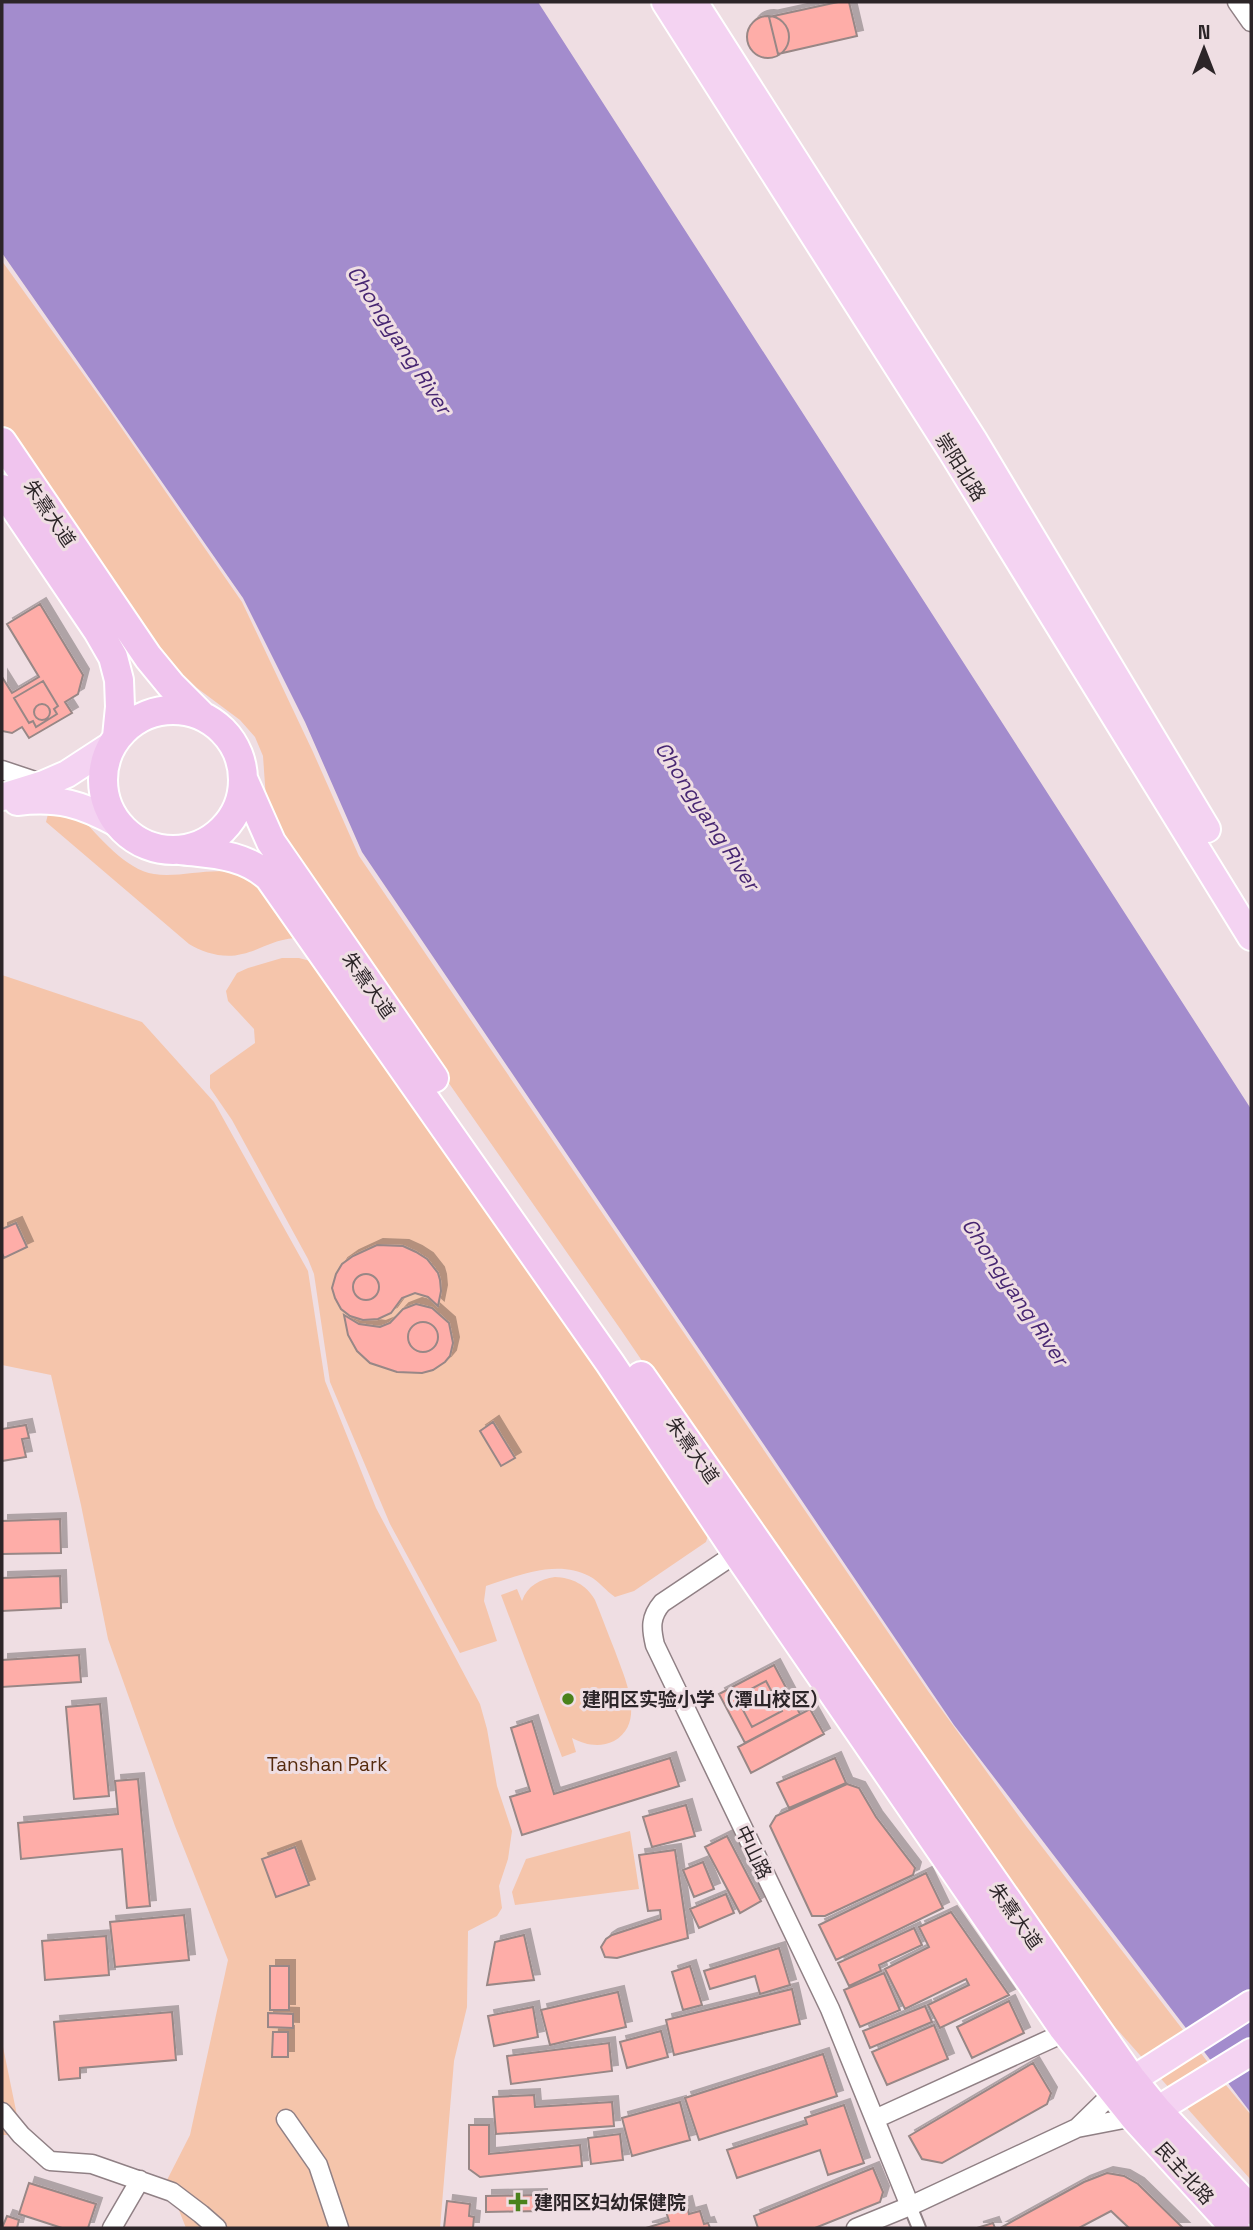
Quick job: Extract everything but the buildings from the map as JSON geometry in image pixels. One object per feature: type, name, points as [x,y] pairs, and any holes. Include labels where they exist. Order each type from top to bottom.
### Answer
[{"type":"highway","name":"朱熹大道","points":[[2,442],[148,657],[201,715]]},
{"type":"highway","name":"朱熹大道","points":[[2,489],[113,657],[119,680],[120,707],[115,741]]},
{"type":"highway","points":[[178,710],[201,715],[219,726],[232,741],[241,760],[244,781],[241,801],[232,820],[218,835],[200,845],[180,850],[163,850],[146,845],[118,824],[109,810],[104,793],[104,768],[115,741],[134,722],[155,712],[178,710]]},
{"type":"highway","name":"朱熹大道","points":[[244,781],[271,842],[288,868],[746,1546],[1066,2032],[1123,2085]]},
{"type":"highway","name":"朱熹大道","points":[[180,850],[240,859],[255,865],[269,877],[610,1363],[746,1546],[1123,2085],[1146,2114]]},
{"type":"highway","name":"民主北路","points":[[1146,2114],[1251,2210]]},
{"type":"highway","name":"民主北路","points":[[1146,2114],[1235,2228]]},
{"type":"main road","name":"崇阳北路","points":[[665,2],[952,452],[1251,937]]},
{"type":"main road","name":"崇阳北路","points":[[694,2],[974,439],[1251,903]]},
{"type":"main road","points":[[2,797],[67,774],[115,741]]},
{"type":"main road","points":[[2,806],[19,801],[61,801],[92,809],[118,824]]},
{"type":"main road","points":[[1123,2085],[1251,2004]]},
{"type":"main road","points":[[1146,2114],[1251,2052]]},
{"type":"street","points":[[1237,2],[1251,22]]},
{"type":"street","points":[[2,770],[44,784]]},
{"type":"street","name":"中山路","points":[[746,1546],[656,1611],[652,1621],[655,1645],[830,2009],[910,2206]]},
{"type":"street","points":[[875,2119],[1066,2032]]},
{"type":"street","points":[[1077,2128],[1123,2085]]},
{"type":"street","points":[[2,2112],[50,2161],[92,2164],[172,2192],[217,2228]]},
{"type":"street","points":[[856,2228],[910,2206],[1077,2128],[1146,2114]]},
{"type":"street","points":[[286,2119],[318,2165],[339,2228]]},
{"type":"street","points":[[112,2228],[140,2180]]},
{"type":"street","points":[[910,2206],[919,2228]]},
{"type":"green space","points":[[2,261],[242,602],[359,856],[928,1691],[1026,1826],[1251,2115],[1251,2180],[1115,2027],[867,1691],[621,1330],[289,854],[266,799],[263,756],[255,737],[240,720],[197,688],[167,659],[93,562],[2,428]]},
{"type":"green space","points":[[48,814],[80,816],[113,851],[144,871],[165,875],[216,871],[239,874],[249,879],[269,899],[295,938],[228,956],[214,954],[189,944],[46,822]]},
{"type":"green space","points":[[282,958],[299,958],[314,962],[383,1052],[704,1526],[708,1536],[706,1542],[634,1591],[615,1597],[589,1576],[564,1569],[537,1571],[486,1586],[484,1601],[497,1641],[460,1653],[390,1524],[330,1382],[314,1274],[308,1259],[232,1120],[210,1088],[210,1075],[255,1043],[254,1029],[228,1001],[226,991],[237,973]]},
{"type":"green space","name":"Tanshan Park","points":[[2,975],[142,1022],[214,1102],[308,1271],[325,1381],[376,1508],[480,1704],[497,1786],[512,1831],[508,1859],[499,1886],[502,1908],[497,1916],[468,1931],[467,2007],[454,2061],[440,2228],[186,2228],[167,2180],[190,2135],[228,1960],[175,1826],[108,1639],[51,1375],[2,1365]]},
{"type":"green space","points":[[555,1577],[578,1583],[595,1600],[623,1673],[631,1711],[624,1733],[614,1741],[593,1745],[572,1738],[576,1752],[562,1757],[501,1595],[517,1589],[522,1601],[527,1591],[535,1584]]},
{"type":"green space","points":[[630,1831],[639,1889],[515,1905],[512,1892],[526,1859]]},
{"type":"green space","points":[[2,2042],[21,2135],[2,2135]]},
{"type":"water","name":"Chongyang River","points":[[2,2],[538,2],[1251,1109],[1251,2113],[954,1725],[362,852],[305,722],[243,598],[2,253]]},
{"type":"place","name":"建阳区实验小学（潭山校区）","points":[[568,1699]]},
{"type":"place","name":"建阳区妇幼保健院","points":[[518,2202]]}]
